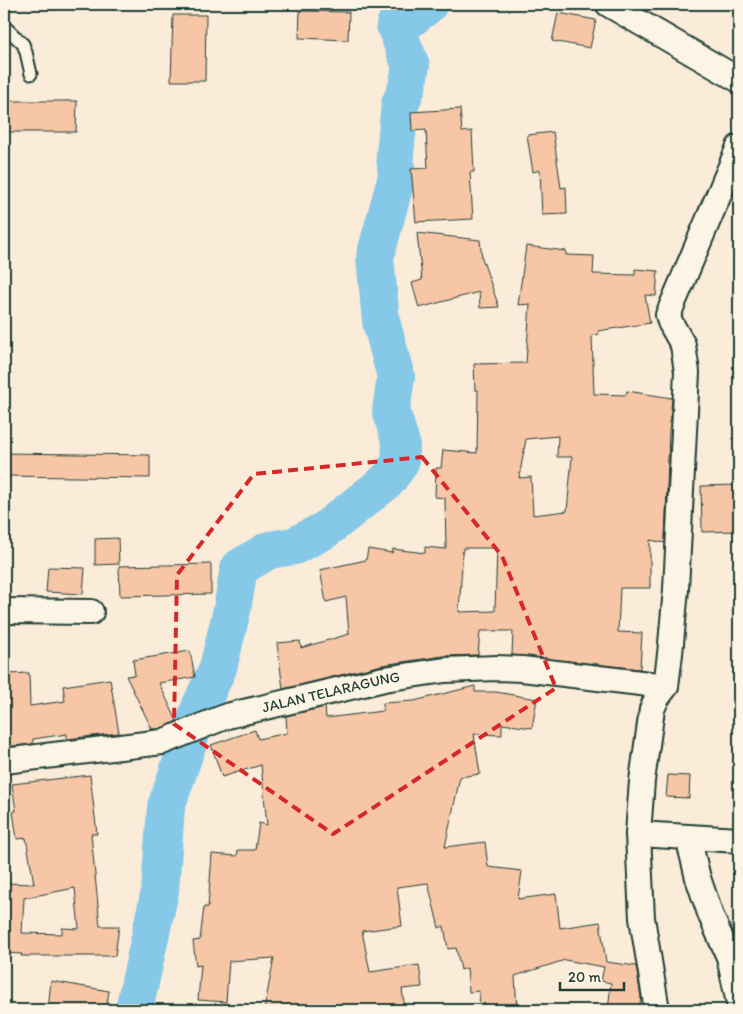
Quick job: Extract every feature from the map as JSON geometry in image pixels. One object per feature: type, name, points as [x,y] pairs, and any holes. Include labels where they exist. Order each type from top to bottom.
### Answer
[{"type":"street","points":[[608,4],[739,80]]},
{"type":"street","points":[[657,1010],[642,918],[638,834],[642,781],[652,709],[666,686],[676,590],[687,372],[683,345],[668,315],[739,147]]},
{"type":"street","points":[[4,611],[91,612]]},
{"type":"street","name":"JALAN TELARAGUNG","points":[[4,761],[162,742],[227,716],[384,679],[445,670],[522,669],[666,686]]},
{"type":"street","points":[[638,834],[739,840]]},
{"type":"street","points":[[688,837],[692,858],[703,893],[729,957],[739,1003]]},
{"type":"lane","points":[[4,26],[23,44],[31,74]]},
{"type":"highlighted area","points":[[422,457],[502,556],[556,688],[333,834],[174,724],[177,575],[254,474]]},
{"type":"building","points":[[300,11],[349,12],[348,40],[299,38]]},
{"type":"building","points":[[558,13],[596,20],[590,48],[552,41]]},
{"type":"building","points":[[173,15],[206,15],[205,81],[171,81]]},
{"type":"building","points":[[4,101],[77,101],[76,132],[4,132]]},
{"type":"building","points":[[460,109],[462,132],[472,131],[474,172],[470,172],[473,219],[416,222],[411,169],[428,168],[426,130],[412,131],[411,112]]},
{"type":"building","points":[[553,132],[561,188],[566,187],[567,214],[542,215],[540,170],[533,172],[527,135]]},
{"type":"building","points":[[417,233],[480,240],[482,258],[499,307],[480,308],[479,292],[419,308],[412,283],[422,280]]},
{"type":"building","points":[[526,246],[566,251],[566,255],[594,256],[593,274],[635,275],[635,269],[658,271],[656,296],[645,295],[650,323],[598,331],[599,334],[592,336],[594,394],[626,395],[627,391],[672,398],[665,543],[650,540],[650,588],[620,588],[618,632],[642,633],[640,669],[512,655],[513,631],[480,631],[478,655],[443,656],[382,665],[283,689],[277,643],[300,641],[301,648],[349,634],[346,597],[326,602],[320,570],[366,560],[368,549],[392,553],[393,549],[425,553],[425,547],[446,549],[445,498],[435,497],[436,468],[441,468],[443,450],[477,453],[478,390],[475,390],[474,364],[526,363],[530,304],[518,305]],"holes":[[[558,436],[557,457],[572,457],[567,511],[533,515],[531,477],[519,478],[526,439]],[[463,548],[497,548],[495,611],[459,612]]]},
{"type":"building","points":[[4,453],[150,455],[150,478],[4,476]]},
{"type":"building","points":[[739,485],[739,531],[702,532],[701,486]]},
{"type":"building","points":[[118,538],[119,564],[95,565],[95,539]]},
{"type":"building","points":[[211,564],[211,594],[120,596],[119,566]]},
{"type":"building","points":[[48,567],[85,568],[83,594],[46,592]]},
{"type":"building","points":[[190,651],[195,677],[159,683],[177,721],[159,729],[152,729],[126,676],[135,675],[133,660]]},
{"type":"building","points":[[29,673],[30,706],[65,701],[63,686],[110,679],[119,733],[67,739],[67,734],[33,739],[33,744],[4,747],[4,682],[9,683],[8,674]]},
{"type":"building","points":[[475,686],[475,692],[496,692],[537,699],[532,728],[502,724],[502,735],[474,734],[480,774],[460,777],[445,847],[485,842],[488,867],[522,871],[518,899],[556,894],[560,928],[600,922],[606,962],[636,966],[641,997],[639,1010],[608,1010],[611,983],[601,981],[604,967],[565,960],[515,976],[517,1010],[480,1010],[479,991],[469,992],[467,968],[461,970],[456,948],[448,949],[444,926],[439,928],[428,883],[397,887],[402,926],[362,931],[370,972],[419,965],[422,987],[402,989],[405,1010],[264,1010],[274,958],[229,961],[226,1002],[198,1000],[201,965],[196,966],[193,941],[200,940],[204,907],[208,907],[212,854],[237,856],[238,850],[255,850],[259,823],[267,825],[261,765],[222,777],[211,745],[255,730],[258,739],[287,733],[286,716],[325,707],[326,718],[383,711],[383,703],[414,701]]},
{"type":"building","points":[[90,775],[97,834],[91,834],[100,926],[119,926],[115,956],[21,956],[22,954],[4,953],[6,916],[4,916],[4,883],[34,884],[26,838],[17,839],[13,812],[16,811],[12,784]],"holes":[[[75,888],[79,929],[62,928],[62,934],[22,933],[24,898]]]},
{"type":"building","points":[[668,775],[690,776],[689,798],[666,797]]},
{"type":"building","points":[[51,981],[109,991],[106,1010],[48,1010]]},
{"type":"waterway","points":[[134,1010],[160,891],[166,807],[201,705],[218,668],[232,610],[239,568],[269,550],[294,546],[325,530],[387,481],[400,463],[401,443],[391,411],[396,377],[381,321],[375,257],[397,176],[395,154],[400,104],[407,87],[411,66],[395,25],[410,19],[429,4]]}]
